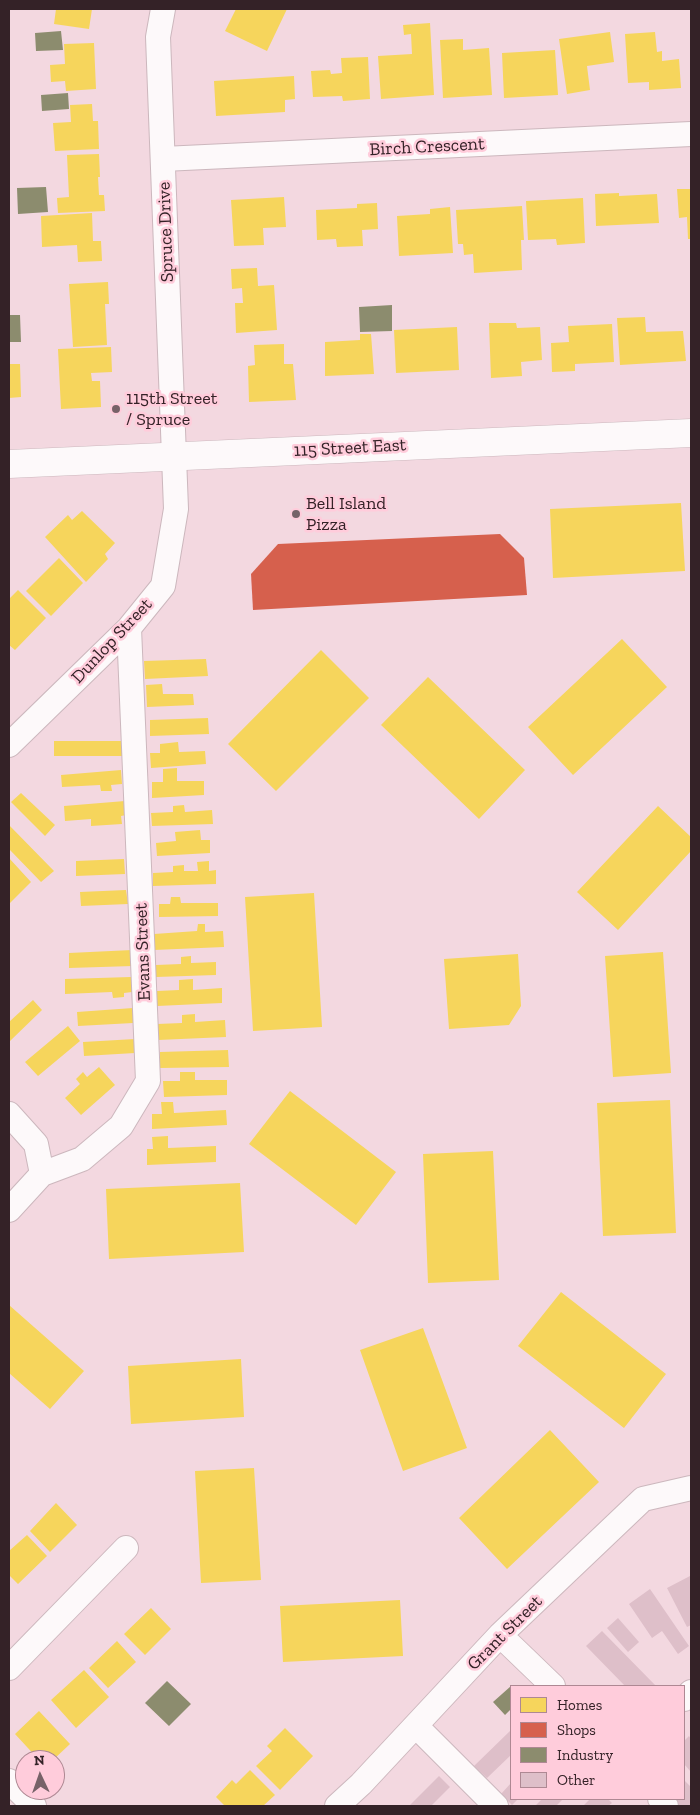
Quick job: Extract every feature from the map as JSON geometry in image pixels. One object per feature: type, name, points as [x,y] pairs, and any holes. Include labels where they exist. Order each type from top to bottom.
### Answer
[{"type":"street","name":"Spruce Drive","points":[[163,9],[158,37],[175,456]]},
{"type":"street","name":"Birch Crescent","points":[[163,159],[691,134]]},
{"type":"street","name":"115 Street East","points":[[9,464],[691,433]]},
{"type":"street","name":"Dunlop Street","points":[[9,744],[129,628],[163,586],[176,509],[175,456]]},
{"type":"street","name":"Evans Street","points":[[9,1210],[42,1174],[82,1159],[121,1126],[148,1081],[129,628]]},
{"type":"street","points":[[9,1114],[36,1144],[42,1174]]},
{"type":"street","name":"Grant Street","points":[[337,1806],[416,1726],[500,1635],[642,1499],[691,1488]]},
{"type":"street","points":[[9,1668],[126,1548]]},
{"type":"street","points":[[500,1635],[551,1685]]},
{"type":"street","points":[[416,1726],[496,1806]]},
{"type":"street","points":[[9,1781],[34,1806]]},
{"type":"building: Homes","points":[[56,9],[92,9],[89,29],[54,24]]},
{"type":"building: Homes","points":[[236,9],[287,9],[267,51],[225,31]]},
{"type":"building: Homes","points":[[430,23],[434,95],[381,99],[378,56],[412,54],[411,34],[404,35],[403,25]]},
{"type":"building: Homes","points":[[610,32],[614,62],[587,66],[590,90],[567,94],[559,39]]},
{"type":"building: Homes","points":[[655,32],[657,52],[662,51],[662,61],[679,59],[681,88],[649,90],[649,82],[628,83],[625,34]]},
{"type":"building: Homes","points":[[463,39],[463,50],[489,48],[492,95],[443,98],[440,40]]},
{"type":"building: Homes","points":[[94,43],[96,89],[66,91],[65,81],[51,82],[50,65],[65,64],[64,44]]},
{"type":"building: Homes","points":[[555,50],[558,95],[504,98],[502,53]]},
{"type":"building: Homes","points":[[368,57],[370,99],[343,101],[342,96],[313,97],[311,71],[330,70],[331,74],[342,73],[341,58]]},
{"type":"building: Homes","points":[[294,76],[295,99],[285,100],[285,112],[216,116],[214,81]]},
{"type":"building: Homes","points":[[92,104],[93,121],[98,121],[99,149],[55,151],[53,123],[71,122],[70,105]]},
{"type":"building: Homes","points":[[99,154],[99,195],[104,195],[105,211],[58,213],[57,198],[69,197],[67,155]]},
{"type":"building: Homes","points":[[677,189],[691,189],[691,239],[688,239],[687,217],[679,218]]},
{"type":"building: Homes","points":[[619,193],[619,196],[657,194],[659,223],[596,226],[595,194]]},
{"type":"building: Homes","points":[[284,197],[286,227],[263,228],[264,245],[234,246],[231,200]]},
{"type":"building: Homes","points":[[583,198],[585,243],[557,245],[556,239],[528,240],[526,201]]},
{"type":"building: Homes","points":[[377,203],[378,229],[362,230],[363,246],[337,247],[336,239],[317,240],[316,210],[357,208],[357,204]]},
{"type":"building: Homes","points":[[522,206],[524,240],[521,240],[522,270],[474,273],[473,254],[464,255],[463,244],[458,244],[456,210]]},
{"type":"building: Homes","points":[[450,207],[453,253],[399,256],[397,216],[430,214],[430,209]]},
{"type":"building: Homes","points":[[92,213],[93,241],[101,241],[102,261],[78,262],[77,245],[42,247],[41,216]]},
{"type":"building: Homes","points":[[257,268],[258,286],[274,285],[277,330],[236,333],[235,303],[243,303],[242,288],[232,289],[231,269]]},
{"type":"building: Homes","points":[[108,282],[109,304],[105,304],[107,345],[73,347],[69,284]]},
{"type":"building: Homes","points":[[645,317],[646,332],[683,331],[686,361],[620,365],[617,318]]},
{"type":"building: Homes","points":[[489,323],[516,323],[517,328],[540,327],[542,360],[521,362],[522,376],[491,378]]},
{"type":"building: Homes","points":[[612,324],[614,362],[575,364],[575,371],[552,372],[551,343],[569,342],[568,326]]},
{"type":"building: Homes","points":[[457,327],[459,370],[396,373],[394,330]]},
{"type":"building: Homes","points":[[360,334],[371,334],[374,374],[325,376],[325,342],[360,340]]},
{"type":"building: Homes","points":[[284,344],[284,364],[293,364],[296,400],[249,402],[248,366],[255,365],[254,345]]},
{"type":"building: Homes","points":[[111,347],[112,372],[91,373],[92,381],[100,381],[101,407],[61,409],[58,349]]},
{"type":"building: Homes","points":[[9,364],[20,364],[21,397],[9,398]]},
{"type":"building: Homes","points":[[681,503],[685,571],[553,578],[550,509]]},
{"type":"building: Homes","points":[[82,511],[115,543],[105,554],[108,559],[86,582],[45,537],[68,515],[72,520]]},
{"type":"building: Homes","points":[[59,558],[83,583],[51,616],[26,591]]},
{"type":"building: Homes","points":[[18,590],[46,618],[15,650],[9,645],[9,599]]},
{"type":"building: Homes","points":[[622,639],[667,687],[573,775],[528,727]]},
{"type":"building: Homes","points":[[321,650],[369,698],[276,791],[228,744]]},
{"type":"building: Homes","points":[[206,659],[208,676],[145,679],[144,661]]},
{"type":"building: Homes","points":[[428,677],[525,770],[479,819],[381,725]]},
{"type":"building: Homes","points":[[162,684],[163,694],[193,694],[194,705],[147,707],[146,685]]},
{"type":"building: Homes","points":[[208,718],[209,734],[150,736],[150,720]]},
{"type":"building: Homes","points":[[54,741],[122,741],[122,756],[54,756]]},
{"type":"building: Homes","points":[[178,742],[179,752],[205,751],[206,764],[151,768],[150,753],[160,753],[160,744]]},
{"type":"building: Homes","points":[[177,768],[177,781],[204,781],[204,795],[152,798],[152,782],[163,782],[163,769]]},
{"type":"building: Homes","points":[[121,770],[122,784],[111,785],[112,791],[101,791],[100,785],[62,787],[61,775]]},
{"type":"building: Homes","points":[[21,793],[55,825],[45,836],[11,802]]},
{"type":"building: Homes","points":[[125,801],[126,815],[121,816],[122,824],[91,826],[91,819],[65,821],[64,806]]},
{"type":"building: Homes","points":[[184,805],[185,812],[212,810],[213,824],[152,826],[151,813],[173,812],[173,806]]},
{"type":"building: Homes","points":[[658,806],[691,837],[691,851],[618,930],[577,892]]},
{"type":"building: Homes","points":[[9,825],[54,871],[41,882],[9,849]]},
{"type":"building: Homes","points":[[200,830],[201,840],[210,840],[210,853],[157,856],[156,843],[176,841],[175,832]]},
{"type":"building: Homes","points":[[9,858],[31,882],[9,904]]},
{"type":"building: Homes","points":[[124,859],[125,874],[76,876],[76,861]]},
{"type":"building: Homes","points":[[209,861],[209,871],[216,870],[216,884],[153,886],[153,873],[173,872],[173,866],[184,865],[184,871],[198,871],[197,862]]},
{"type":"building: Homes","points":[[126,890],[128,904],[81,906],[80,892]]},
{"type":"building: Homes","points":[[314,893],[322,1027],[253,1031],[245,897]]},
{"type":"building: Homes","points":[[171,897],[180,897],[181,903],[218,903],[218,916],[159,917],[159,904],[170,904]]},
{"type":"building: Homes","points":[[198,924],[205,924],[205,932],[223,931],[224,947],[154,950],[154,934],[197,931]]},
{"type":"building: Homes","points":[[132,950],[133,966],[69,968],[69,953]]},
{"type":"building: Homes","points":[[663,952],[671,1073],[613,1077],[605,956]]},
{"type":"building: Homes","points":[[518,954],[521,1006],[509,1025],[449,1029],[444,959]]},
{"type":"building: Homes","points":[[191,956],[191,963],[216,962],[216,975],[156,977],[156,965],[181,964],[181,957]]},
{"type":"building: Homes","points":[[131,977],[132,992],[124,993],[124,997],[113,998],[112,992],[65,994],[65,979]]},
{"type":"building: Homes","points":[[193,979],[193,990],[222,988],[222,1003],[157,1006],[157,991],[179,990],[179,980]]},
{"type":"building: Homes","points":[[33,1000],[42,1010],[9,1042],[9,1022]]},
{"type":"building: Homes","points":[[133,1008],[133,1023],[78,1026],[77,1012]]},
{"type":"building: Homes","points":[[195,1014],[195,1022],[225,1020],[226,1037],[158,1040],[157,1024],[182,1023],[182,1015]]},
{"type":"building: Homes","points":[[68,1026],[80,1041],[38,1076],[25,1062]]},
{"type":"building: Homes","points":[[135,1039],[135,1053],[84,1056],[83,1042]]},
{"type":"building: Homes","points":[[228,1050],[229,1067],[160,1068],[160,1052]]},
{"type":"building: Homes","points":[[99,1067],[115,1085],[81,1115],[65,1098],[80,1084],[76,1079],[83,1072],[87,1077]]},
{"type":"building: Homes","points":[[180,1072],[195,1072],[195,1080],[227,1080],[227,1095],[164,1097],[163,1081],[180,1081]]},
{"type":"building: Homes","points":[[290,1091],[396,1172],[356,1225],[249,1144]]},
{"type":"building: Homes","points":[[670,1100],[676,1233],[603,1236],[597,1103]]},
{"type":"building: Homes","points":[[161,1102],[173,1102],[174,1113],[226,1110],[227,1125],[152,1129],[152,1114],[162,1114]]},
{"type":"building: Homes","points":[[168,1136],[168,1148],[216,1146],[216,1162],[147,1165],[147,1149],[153,1149],[152,1137]]},
{"type":"building: Homes","points":[[493,1151],[499,1280],[428,1283],[423,1154]]},
{"type":"building: Homes","points":[[240,1183],[244,1252],[109,1259],[106,1189]]},
{"type":"building: Homes","points":[[561,1292],[666,1374],[624,1428],[518,1346]]},
{"type":"building: Homes","points":[[9,1305],[84,1371],[50,1409],[9,1373]]},
{"type":"building: Homes","points":[[423,1328],[467,1448],[403,1471],[360,1350]]},
{"type":"building: Homes","points":[[241,1359],[244,1417],[131,1424],[128,1366]]},
{"type":"building: Homes","points":[[550,1430],[599,1482],[507,1569],[459,1518]]},
{"type":"building: Homes","points":[[254,1468],[261,1580],[201,1583],[195,1471]]},
{"type":"building: Homes","points":[[56,1503],[77,1525],[50,1552],[30,1531]]},
{"type":"building: Homes","points":[[27,1535],[47,1556],[18,1584],[9,1575],[9,1551]]},
{"type":"building: Homes","points":[[400,1600],[403,1656],[283,1662],[280,1606]]},
{"type":"building: Homes","points":[[151,1608],[171,1629],[145,1655],[124,1634]]},
{"type":"building: Homes","points":[[117,1641],[136,1662],[108,1688],[89,1668]]},
{"type":"building: Homes","points":[[84,1670],[109,1697],[76,1728],[51,1700]]},
{"type":"building: Homes","points":[[39,1711],[70,1744],[64,1750],[30,1750],[15,1734]]},
{"type":"building: Homes","points":[[285,1728],[313,1756],[280,1790],[256,1766],[272,1751],[267,1746]]},
{"type":"building: Homes","points":[[250,1770],[275,1795],[263,1806],[225,1806],[216,1797],[232,1780],[236,1784]]},
{"type":"building: Shops","points":[[500,534],[524,558],[527,595],[253,610],[251,574],[278,544]]},
{"type":"building: Industry","points":[[61,31],[63,50],[36,51],[35,33]]},
{"type":"building: Industry","points":[[68,93],[69,109],[42,111],[41,95]]},
{"type":"building: Industry","points":[[46,187],[48,212],[18,214],[17,188]]},
{"type":"building: Industry","points":[[392,305],[392,331],[360,332],[359,307]]},
{"type":"building: Industry","points":[[9,315],[20,315],[21,342],[9,342]]},
{"type":"building: Industry","points":[[167,1681],[191,1704],[169,1726],[145,1703]]},
{"type":"building: Industry","points":[[510,1687],[510,1710],[505,1715],[493,1702]]},
{"type":"building: Other","points":[[690,1576],[691,1625],[687,1627],[667,1588]]},
{"type":"building: Other","points":[[650,1589],[689,1646],[678,1654],[662,1631],[652,1638],[629,1604]]},
{"type":"building: Other","points":[[618,1618],[639,1642],[628,1652],[607,1628]]},
{"type":"building: Other","points":[[602,1631],[655,1685],[624,1685],[586,1646]]},
{"type":"building: Other","points":[[510,1731],[510,1756],[487,1778],[474,1766]]},
{"type":"building: Other","points":[[689,1736],[691,1739],[691,1772],[685,1765],[685,1740]]},
{"type":"building: Other","points":[[439,1776],[450,1787],[431,1806],[409,1806]]},
{"type":"building: Other","points":[[685,1781],[691,1787],[691,1806],[680,1806],[673,1800],[685,1800]]},
{"type":"building: Other","points":[[510,1784],[510,1800],[517,1800],[512,1805],[501,1794]]},
{"type":"building: Other","points":[[541,1800],[562,1800],[556,1806],[535,1806]]},
{"type":"building: Other","points":[[589,1800],[609,1800],[612,1803],[608,1806],[583,1806]]},
{"type":"place","name":"115th Street / Spruce","points":[[116,409]]},
{"type":"place","name":"Bell Island Pizza","points":[[296,514]]}]
